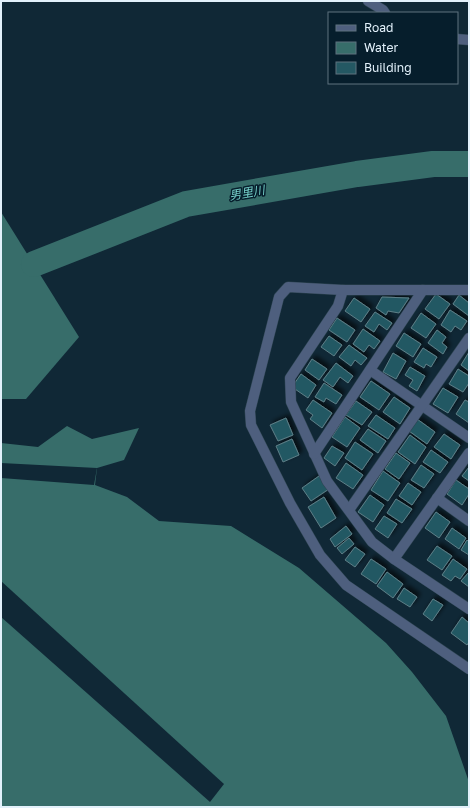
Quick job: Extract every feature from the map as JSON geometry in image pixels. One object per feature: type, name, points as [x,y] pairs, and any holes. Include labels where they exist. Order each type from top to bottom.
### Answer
[{"type":"street","points":[[368,1],[384,12]]},
{"type":"street","points":[[458,39],[469,40]]},
{"type":"street","points":[[468,666],[346,586],[320,555],[310,538],[251,425],[250,410],[279,297],[288,287],[343,290],[469,290]]},
{"type":"street","points":[[343,290],[338,306],[290,378],[291,402],[314,454],[328,481],[372,542],[394,559],[469,609]]},
{"type":"street","points":[[314,454],[423,290]]},
{"type":"street","points":[[350,510],[469,338]]},
{"type":"street","points":[[370,370],[469,438]]},
{"type":"street","points":[[394,559],[469,453]]},
{"type":"street","points":[[437,498],[469,522]]},
{"type":"water","points":[[1,212],[79,337],[26,399],[1,399]]},
{"type":"water","points":[[67,426],[92,439],[139,428],[124,460],[97,468],[95,485],[127,497],[159,521],[231,526],[299,568],[386,643],[412,672],[446,716],[469,782],[469,807],[1,807],[1,443],[38,447]]},
{"type":"pier","points":[[1,463],[97,468],[94,485],[1,478]]},
{"type":"pier","points":[[1,581],[224,784],[210,802],[1,617]]},
{"type":"building","points":[[436,294],[450,304],[439,319],[425,309]]},
{"type":"building","points":[[459,295],[469,303],[469,316],[453,304]]},
{"type":"building","points":[[382,297],[409,298],[399,313],[388,311],[386,315],[376,308]]},
{"type":"building","points":[[354,298],[370,309],[361,322],[345,311]]},
{"type":"building","points":[[450,310],[467,321],[461,330],[455,326],[451,332],[441,325]]},
{"type":"building","points":[[375,312],[392,323],[387,330],[379,324],[374,332],[365,326]]},
{"type":"building","points":[[421,313],[436,324],[426,338],[411,328]]},
{"type":"building","points":[[337,318],[355,330],[347,342],[329,330]]},
{"type":"building","points":[[363,329],[380,341],[374,349],[369,345],[364,352],[353,344]]},
{"type":"building","points":[[437,330],[446,337],[442,343],[447,347],[443,354],[428,343]]},
{"type":"building","points":[[404,333],[421,344],[413,357],[396,346]]},
{"type":"building","points":[[329,336],[342,345],[334,356],[321,347]]},
{"type":"building","points":[[349,345],[367,358],[361,365],[355,360],[351,366],[339,357]]},
{"type":"building","points":[[423,348],[437,357],[431,367],[426,364],[424,368],[414,362]]},
{"type":"building","points":[[469,352],[469,371],[461,365]]},
{"type":"building","points":[[393,353],[406,361],[396,379],[383,372]]},
{"type":"building","points":[[312,359],[327,369],[319,380],[305,370]]},
{"type":"building","points":[[336,363],[353,376],[348,383],[340,377],[333,387],[323,380]]},
{"type":"building","points":[[410,367],[425,376],[417,391],[409,386],[413,380],[405,375]]},
{"type":"building","points":[[458,369],[469,376],[469,383],[463,392],[449,384]]},
{"type":"building","points":[[301,374],[316,385],[308,398],[292,387]]},
{"type":"building","points":[[371,381],[390,394],[379,410],[360,397]]},
{"type":"building","points":[[324,383],[342,395],[336,404],[326,398],[324,402],[315,397]]},
{"type":"building","points":[[443,388],[458,397],[448,413],[433,404]]},
{"type":"building","points":[[394,397],[410,408],[400,424],[383,412]]},
{"type":"building","points":[[313,400],[332,413],[322,428],[310,419],[313,415],[306,410]]},
{"type":"building","points":[[465,400],[469,402],[469,423],[456,414]]},
{"type":"building","points":[[356,401],[372,412],[362,425],[346,415]]},
{"type":"building","points":[[376,415],[395,428],[388,439],[368,426]]},
{"type":"building","points":[[345,417],[360,428],[347,447],[332,437]]},
{"type":"building","points":[[286,418],[293,435],[278,441],[270,425]]},
{"type":"building","points":[[417,419],[435,432],[427,444],[409,431]]},
{"type":"building","points":[[368,429],[386,441],[378,453],[360,440]]},
{"type":"building","points":[[444,434],[460,445],[451,459],[434,447]]},
{"type":"building","points":[[410,435],[426,447],[415,464],[398,452]]},
{"type":"building","points":[[292,439],[299,455],[283,462],[276,446]]},
{"type":"building","points":[[355,442],[373,454],[362,470],[345,458]]},
{"type":"building","points":[[332,446],[344,453],[335,466],[324,458]]},
{"type":"building","points":[[431,450],[448,462],[440,473],[423,462]]},
{"type":"building","points":[[396,453],[410,463],[399,479],[385,469]]},
{"type":"building","points":[[346,463],[363,475],[353,489],[336,478]]},
{"type":"building","points":[[421,465],[434,474],[424,488],[411,480]]},
{"type":"building","points":[[469,467],[469,481],[462,476]]},
{"type":"building","points":[[383,471],[400,483],[388,501],[371,490]]},
{"type":"building","points":[[319,476],[329,489],[311,501],[302,488]]},
{"type":"building","points":[[456,480],[469,489],[469,494],[462,505],[447,494]]},
{"type":"building","points":[[408,483],[421,492],[412,505],[399,496]]},
{"type":"building","points":[[370,495],[384,505],[373,522],[358,512]]},
{"type":"building","points":[[324,497],[336,518],[321,528],[308,507]]},
{"type":"building","points":[[396,499],[412,509],[402,523],[387,513]]},
{"type":"building","points":[[436,512],[450,522],[439,538],[425,528]]},
{"type":"building","points":[[384,516],[397,524],[388,538],[375,529]]},
{"type":"building","points":[[346,526],[352,534],[335,547],[330,539]]},
{"type":"building","points":[[452,528],[466,538],[459,549],[445,539]]},
{"type":"building","points":[[349,538],[354,544],[342,554],[337,548]]},
{"type":"building","points":[[467,540],[469,542],[469,555],[461,550]]},
{"type":"building","points":[[437,546],[452,556],[442,570],[427,560]]},
{"type":"building","points":[[355,547],[365,554],[355,567],[345,560]]},
{"type":"building","points":[[371,559],[386,569],[376,584],[361,574]]},
{"type":"building","points":[[453,559],[467,569],[460,579],[455,576],[451,581],[442,575]]},
{"type":"building","points":[[387,572],[403,584],[393,598],[377,586]]},
{"type":"building","points":[[469,572],[469,587],[461,581]]},
{"type":"building","points":[[404,588],[417,597],[410,607],[397,599]]},
{"type":"building","points":[[433,599],[443,605],[432,621],[423,614]]},
{"type":"building","points":[[462,617],[469,623],[469,642],[467,645],[451,633]]},
{"type":"waterway","name":"男里川","points":[[34,264],[186,204],[357,174],[433,164],[469,164]]}]
